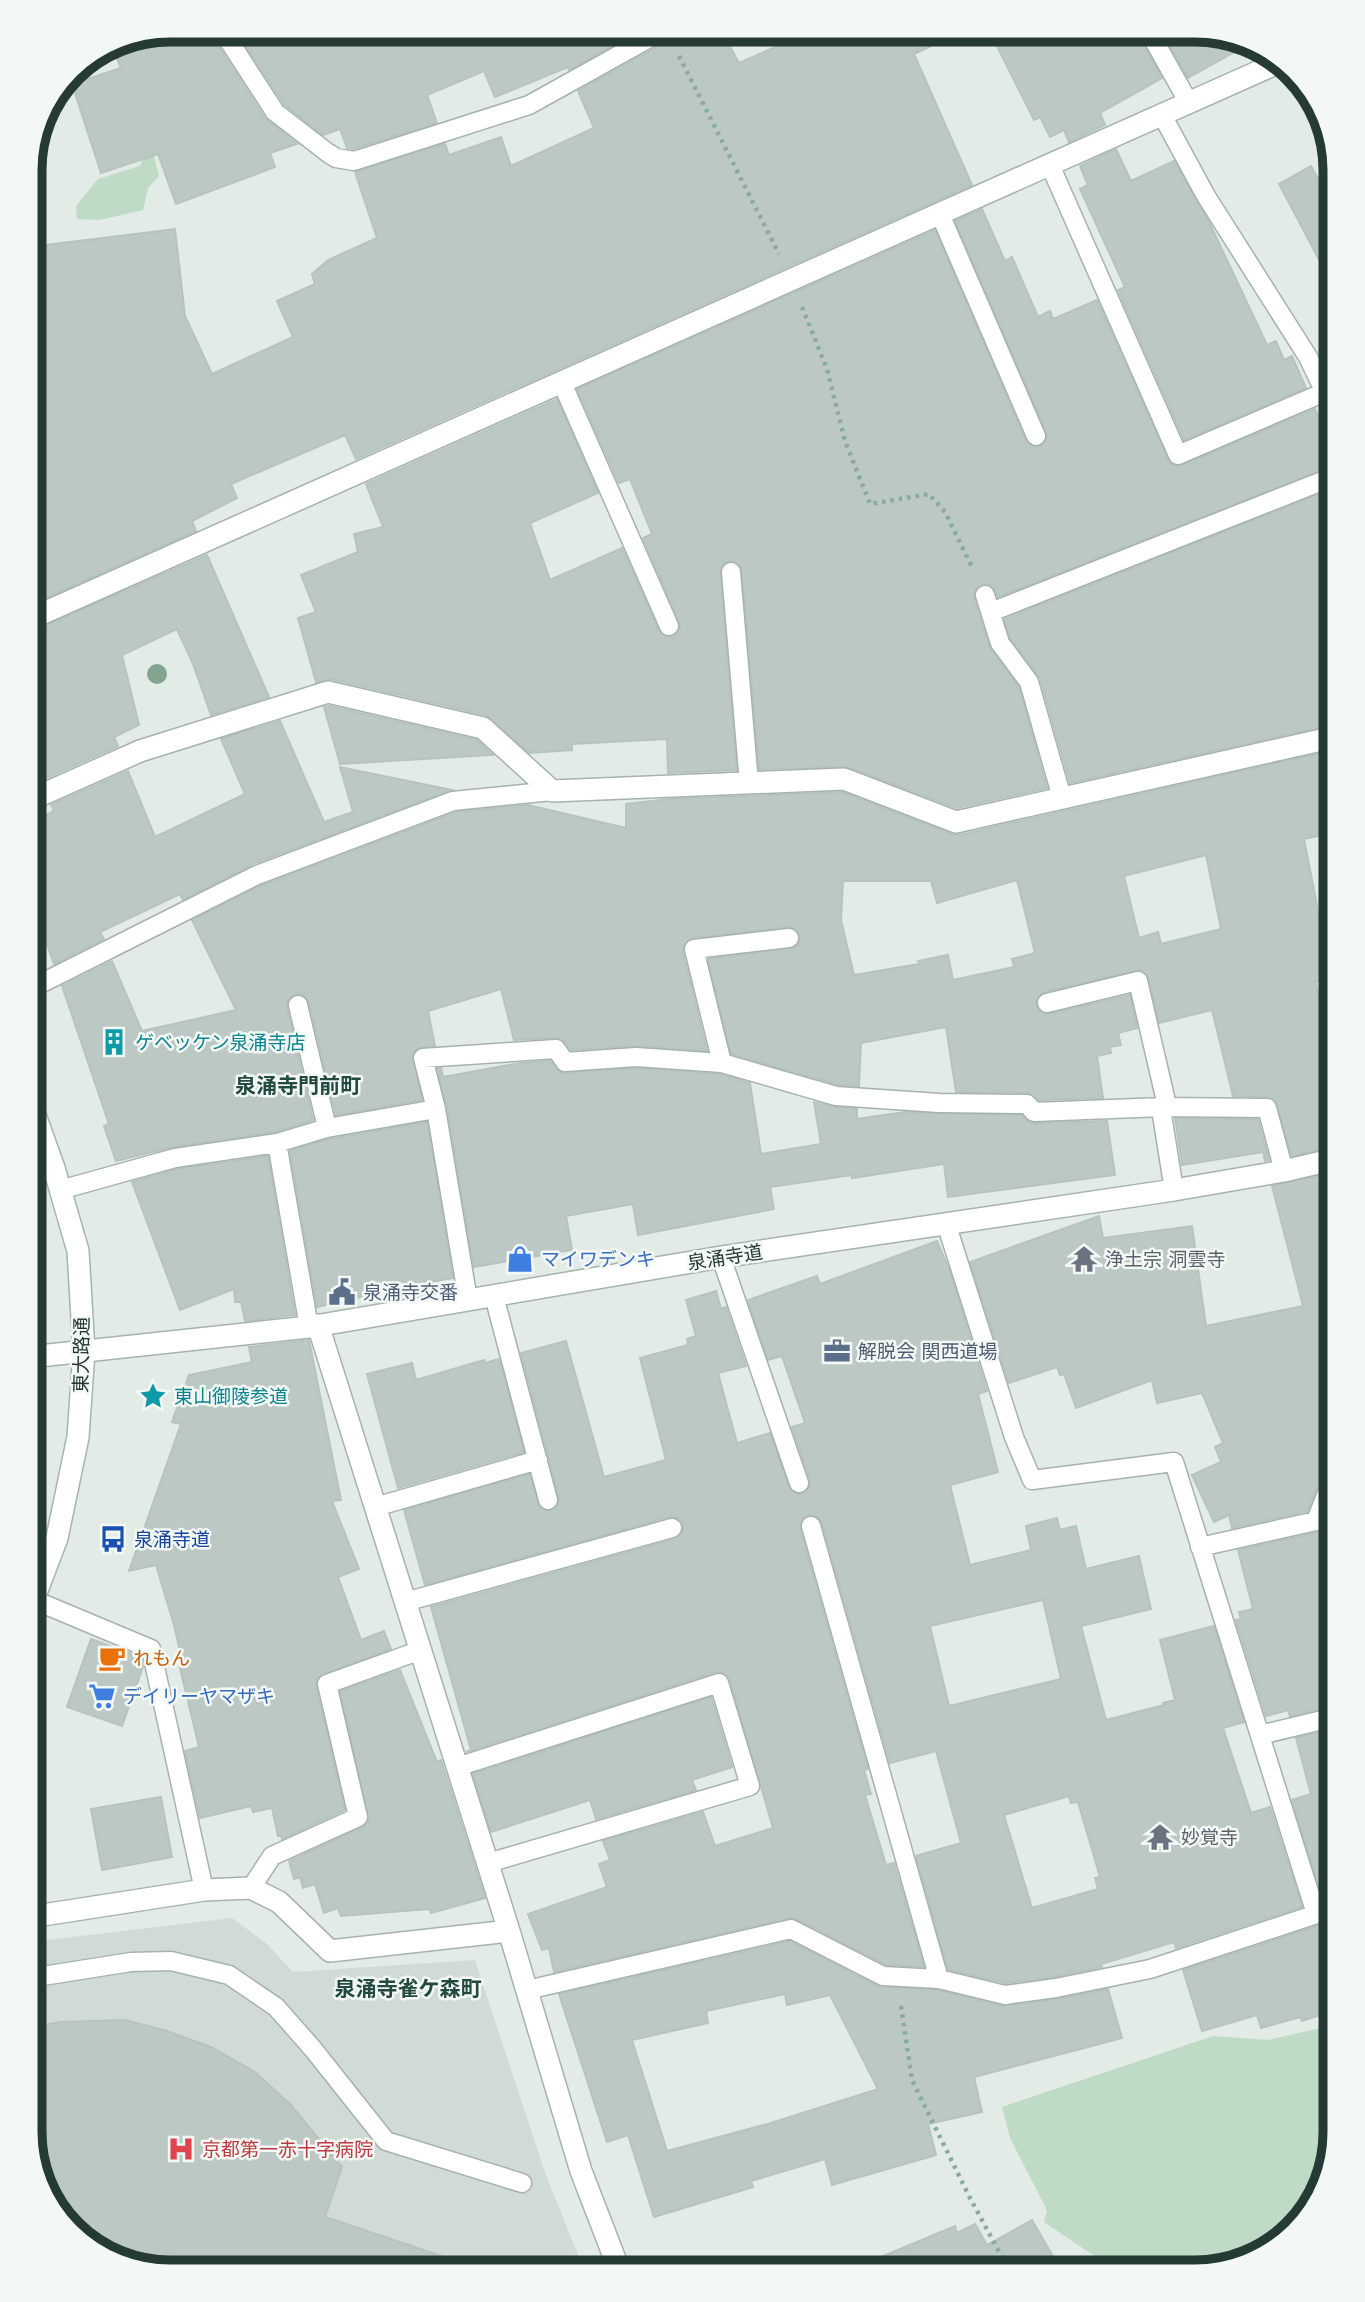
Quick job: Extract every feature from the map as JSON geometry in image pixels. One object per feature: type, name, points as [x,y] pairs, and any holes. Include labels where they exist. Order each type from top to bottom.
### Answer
[{"type":"street","points":[[42,614],[1270,67]]},
{"type":"street","points":[[42,795],[140,751],[328,692],[483,728],[552,791],[844,779],[956,822],[1323,740]]},
{"type":"street","name":"東大路通","points":[[42,1137],[78,1251],[84,1351],[78,1437],[57,1538],[42,1578]]},
{"type":"street","name":"泉涌寺道","points":[[42,1356],[313,1326],[721,1257],[1174,1190],[1323,1162]]},
{"type":"street","points":[[313,1326],[421,1650],[581,2171],[615,2260]]},
{"type":"street","points":[[42,1915],[204,1890],[251,1888],[279,1902],[330,1951],[509,1931]]},
{"type":"lane","points":[[230,42],[275,111],[328,153],[336,158],[354,161],[529,105],[642,42]]},
{"type":"lane","points":[[1155,42],[1189,103]]},
{"type":"lane","points":[[1162,115],[1206,196],[1308,357],[1323,388]]},
{"type":"lane","points":[[1050,165],[1178,455],[1323,393]]},
{"type":"lane","points":[[940,214],[1036,436]]},
{"type":"lane","points":[[562,383],[668,626]]},
{"type":"lane","points":[[1062,798],[1029,682],[1000,643],[988,604],[1323,480]]},
{"type":"lane","points":[[731,572],[749,783]]},
{"type":"lane","points":[[42,983],[257,875],[453,801],[552,791]]},
{"type":"lane","points":[[722,1063],[694,949],[789,938]]},
{"type":"lane","points":[[1047,1003],[1138,981],[1165,1097],[1162,1115],[1174,1190]]},
{"type":"lane","points":[[298,1005],[327,1128]]},
{"type":"lane","points":[[468,1300],[436,1109],[423,1058],[556,1049],[565,1062],[636,1057],[722,1063],[836,1096],[939,1103],[1027,1104],[1034,1112],[1163,1107],[1267,1108],[1284,1171]]},
{"type":"lane","points":[[60,1190],[175,1158],[276,1143],[327,1128],[436,1109]]},
{"type":"lane","points":[[276,1143],[313,1326]]},
{"type":"lane","points":[[946,1223],[1014,1437],[1032,1480],[1174,1462],[1316,1914]]},
{"type":"lane","points":[[721,1257],[799,1483]]},
{"type":"lane","points":[[494,1296],[548,1500]]},
{"type":"lane","points":[[375,1507],[538,1460]]},
{"type":"lane","points":[[1200,1547],[1316,1521],[1323,1503]]},
{"type":"lane","points":[[811,1526],[939,1979]]},
{"type":"lane","points":[[405,1602],[672,1528]]},
{"type":"lane","points":[[42,1608],[151,1649],[204,1890]]},
{"type":"lane","points":[[251,1888],[272,1856],[358,1817],[327,1684],[421,1650]]},
{"type":"lane","points":[[457,1767],[719,1683],[750,1786],[488,1863]]},
{"type":"lane","points":[[1260,1734],[1323,1720]]},
{"type":"lane","points":[[527,1990],[791,1929],[883,1976],[939,1979],[1004,1995],[1056,1988],[1150,1969],[1323,1912]]},
{"type":"lane","points":[[42,1976],[144,1962],[171,1961],[229,1975],[276,2007],[386,2141],[522,2183]]},
{"type":"path","points":[[679,55],[792,280],[827,369],[845,441],[870,504],[929,494],[946,512],[988,604]]},
{"type":"path","points":[[883,1976],[898,1991],[912,2080],[1004,2260]]},
{"type":"shaded area","name":"京都第一赤十字病院","points":[[232,1918],[267,1944],[293,1972],[475,1960],[544,2170],[580,2260],[162,2260],[136,2255],[71,2212],[55,2189],[44,2157],[42,1941]]},
{"type":"green space","points":[[145,154],[154,156],[159,176],[148,188],[143,210],[99,220],[77,219],[76,206],[98,179],[140,166]]},
{"type":"green space","points":[[1323,2027],[1323,2132],[1319,2165],[1297,2210],[1273,2234],[1252,2247],[1220,2258],[1100,2260],[1044,2222],[1047,2211],[1010,2138],[1002,2107],[1213,2036],[1268,2040]]},
{"type":"building","points":[[216,42],[265,118],[297,144],[270,153],[275,167],[176,204],[158,154],[101,173],[73,87],[78,82],[121,68],[115,54],[145,44]]},
{"type":"building","points":[[243,42],[619,42],[569,70],[568,67],[495,97],[484,71],[427,95],[437,123],[353,149],[347,148],[340,129],[323,135],[284,104]]},
{"type":"building","points":[[666,42],[728,42],[739,63],[787,42],[940,42],[914,54],[972,185],[356,459],[345,435],[231,484],[237,498],[192,521],[196,531],[42,600],[42,246],[175,229],[185,316],[212,374],[293,337],[277,301],[315,284],[312,274],[328,260],[377,238],[355,172],[445,144],[449,155],[501,137],[511,166],[594,128],[578,91]]},
{"type":"building","points":[[995,42],[1143,42],[1162,78],[1100,113],[1105,125],[1069,142],[1064,130],[1050,137],[1040,117],[1034,120]]},
{"type":"building","points":[[1168,42],[1203,42],[1238,50],[1188,78]]},
{"type":"building","points":[[1116,149],[1131,181],[1174,161],[1210,224],[1267,345],[1276,341],[1284,360],[1292,356],[1306,388],[1184,440],[1118,290],[1125,287],[1080,189],[1088,185],[1080,166]]},
{"type":"building","points":[[1311,166],[1323,188],[1323,267],[1279,184]]},
{"type":"building","points":[[982,209],[1005,261],[1012,257],[1038,317],[1050,311],[1053,319],[1097,300],[1172,464],[1182,465],[1315,409],[1323,427],[1323,470],[998,597],[993,587],[988,584],[981,584],[976,588],[974,598],[989,646],[1019,687],[1047,788],[957,808],[848,767],[759,769],[742,571],[740,565],[731,561],[724,563],[720,573],[737,770],[668,773],[667,739],[572,744],[572,750],[529,753],[486,715],[331,679],[316,682],[298,618],[316,612],[301,575],[358,552],[354,534],[383,527],[366,484],[557,399],[598,493],[530,523],[550,580],[622,548],[659,631],[667,637],[674,636],[680,628],[679,621],[643,538],[652,534],[630,479],[619,483],[577,389],[935,230],[1026,441],[1034,447],[1041,446],[1047,438],[1046,431],[955,221]]},
{"type":"building","points":[[1323,493],[1323,727],[1070,783],[1040,678],[1010,638],[1004,619]]},
{"type":"building","points":[[207,555],[269,697],[211,715],[177,629],[122,655],[139,725],[114,737],[118,746],[42,780],[42,627]]},
{"type":"building","points":[[324,707],[477,740],[493,755],[340,764]]},
{"type":"building","points":[[280,721],[324,822],[353,812],[340,767],[452,790],[253,864],[183,900],[180,894],[100,932],[104,939],[54,964],[42,930],[42,817],[54,811],[51,805],[128,771],[155,837],[245,794],[221,739]]},
{"type":"building","points":[[1323,753],[1323,835],[1304,839],[1323,936],[1323,981],[1316,982],[1323,1020],[1323,1149],[1292,1156],[1275,1100],[1267,1097],[1233,1096],[1212,1010],[1159,1023],[1149,978],[1141,970],[1044,992],[1036,1000],[1039,1011],[1049,1014],[1130,995],[1137,1028],[1118,1033],[1121,1045],[1110,1047],[1111,1053],[1097,1056],[1103,1098],[1039,1100],[1028,1093],[956,1092],[946,1027],[861,1043],[859,1086],[838,1085],[731,1054],[708,959],[795,947],[800,936],[794,928],[788,927],[693,938],[684,945],[683,952],[707,1051],[637,1046],[571,1050],[562,1039],[514,1040],[501,989],[428,1011],[435,1046],[417,1049],[412,1055],[422,1100],[336,1115],[309,1002],[302,994],[295,994],[287,1001],[287,1008],[313,1120],[275,1132],[173,1147],[116,1161],[104,1126],[109,1124],[62,986],[112,961],[142,1031],[236,1010],[192,920],[262,885],[456,812],[528,805],[626,828],[626,804],[670,799],[842,792],[959,835]],"holes":[[[1206,855],[1221,929],[1161,944],[1158,932],[1139,938],[1124,876]],[[1017,880],[1035,953],[1012,959],[1014,967],[953,980],[948,955],[918,961],[919,964],[854,975],[841,920],[843,881],[931,881],[937,903]]]},
{"type":"building","points":[[550,1061],[560,1072],[565,1073],[636,1068],[720,1074],[750,1083],[761,1154],[821,1144],[814,1102],[857,1109],[857,1119],[905,1112],[1022,1115],[1034,1123],[1107,1121],[1115,1175],[948,1197],[944,1164],[852,1178],[852,1175],[770,1187],[774,1209],[638,1235],[633,1204],[566,1216],[572,1250],[474,1267],[447,1107],[437,1068],[441,1068],[443,1077],[520,1063]]},
{"type":"building","points":[[1175,1118],[1258,1119],[1269,1160],[1265,1161],[1263,1152],[1182,1165]]},
{"type":"building","points":[[427,1122],[453,1278],[368,1293],[369,1295],[317,1307],[290,1151],[330,1139]]},
{"type":"building","points":[[268,1156],[295,1315],[245,1321],[241,1302],[235,1302],[234,1289],[180,1310],[132,1182],[177,1169]]},
{"type":"building","points":[[1323,1175],[1323,1477],[1308,1511],[1232,1528],[1229,1515],[1214,1522],[1192,1475],[1221,1462],[1215,1447],[1223,1443],[1202,1393],[1157,1403],[1152,1380],[1076,1408],[1064,1374],[1060,1375],[1057,1367],[1009,1383],[970,1262],[1099,1216],[1103,1238],[1192,1226],[1206,1326],[1303,1306],[1272,1186]]},
{"type":"building","points":[[937,1241],[949,1269],[987,1391],[978,1394],[998,1472],[950,1485],[970,1565],[1031,1550],[1026,1526],[1057,1518],[1060,1530],[1076,1526],[1086,1569],[1139,1556],[1151,1609],[1081,1626],[1106,1720],[1175,1700],[1160,1640],[1214,1626],[1244,1722],[1223,1728],[1251,1813],[1270,1807],[1302,1907],[1176,1948],[1174,1942],[1101,1964],[1102,1967],[1054,1977],[1006,1983],[948,1970],[916,1856],[961,1843],[936,1751],[890,1763],[822,1523],[818,1517],[809,1515],[802,1519],[800,1529],[868,1769],[864,1770],[871,1794],[865,1795],[886,1865],[894,1863],[924,1967],[886,1965],[796,1919],[789,1918],[554,1972],[549,1948],[542,1950],[528,1914],[607,1887],[599,1864],[610,1860],[603,1841],[703,1812],[715,1846],[773,1828],[730,1680],[726,1674],[716,1672],[466,1752],[471,1750],[431,1607],[675,1539],[683,1531],[683,1524],[675,1517],[669,1517],[425,1585],[404,1510],[529,1474],[540,1507],[550,1511],[556,1508],[559,1497],[521,1353],[566,1341],[604,1477],[666,1460],[640,1358],[688,1345],[687,1339],[696,1336],[686,1300],[716,1291],[721,1309],[726,1307],[746,1366],[718,1373],[737,1443],[770,1433],[789,1487],[796,1494],[803,1493],[810,1486],[810,1480],[792,1427],[805,1423],[782,1356],[768,1360],[748,1300],[817,1276],[820,1284]],"holes":[[[1043,1600],[1061,1679],[949,1706],[930,1626]],[[1069,1796],[1071,1803],[1078,1802],[1100,1877],[1095,1878],[1098,1889],[1032,1908],[1004,1815]]]},
{"type":"building","points":[[309,1340],[341,1500],[332,1501],[359,1569],[338,1577],[361,1640],[384,1631],[391,1649],[318,1677],[316,1687],[345,1810],[282,1839],[281,1835],[278,1836],[272,1808],[253,1812],[251,1806],[200,1818],[185,1751],[199,1747],[180,1668],[184,1669],[174,1625],[156,1565],[129,1571],[181,1424],[172,1422],[189,1375],[252,1362],[249,1347]]},
{"type":"building","points":[[499,1359],[524,1452],[398,1488],[367,1374],[412,1363],[416,1380],[484,1360],[485,1363]]},
{"type":"building","points":[[1323,1528],[1323,1709],[1290,1716],[1288,1710],[1266,1716],[1236,1620],[1241,1619],[1239,1612],[1253,1609],[1238,1550],[1319,1532]]},
{"type":"building","name":"デイリーヤマザキ","points":[[91,1639],[141,1657],[143,1667],[122,1726],[67,1707]]},
{"type":"building","points":[[400,1670],[437,1762],[441,1760],[485,1898],[431,1913],[430,1909],[341,1916],[338,1908],[324,1913],[315,1884],[303,1888],[300,1877],[294,1879],[289,1861],[363,1827],[369,1820],[340,1691]]},
{"type":"building","points":[[711,1697],[732,1767],[692,1780],[696,1790],[596,1819],[590,1800],[491,1832],[473,1774]]},
{"type":"building","points":[[1323,1732],[1323,1900],[1292,1800],[1311,1794],[1296,1738]]},
{"type":"building","points":[[161,1797],[172,1857],[102,1870],[91,1809]]},
{"type":"building","points":[[1323,1924],[1323,2014],[1302,2021],[1300,2017],[1261,2028],[1257,2015],[1202,2031],[1183,1970]]},
{"type":"building","points":[[790,1941],[878,1986],[937,1990],[1002,2006],[1108,1989],[1122,2038],[974,2077],[982,2112],[928,2124],[936,2155],[832,2185],[825,2159],[751,2181],[753,2187],[654,2217],[628,2135],[607,2142],[559,1994]],"holes":[[[785,1994],[787,2005],[830,1995],[878,2089],[771,2123],[667,2151],[632,2040],[708,2023],[706,2011]]]},
{"type":"building","name":"京都第一赤十字病院","points":[[125,2020],[211,2047],[255,2072],[291,2105],[342,2167],[325,2217],[453,2260],[162,2260],[145,2258],[113,2247],[86,2228],[64,2203],[55,2189],[44,2157],[42,2025]]},
{"type":"building","points":[[1032,2220],[1055,2260],[874,2260],[955,2226],[957,2233],[975,2224],[987,2245]]},
{"type":"place","name":"ゲベッケン泉涌寺店","points":[[114,1042]]},
{"type":"place","name":"マイワデンキ","points":[[520,1259]]},
{"type":"place","name":"浄土宗 洞雲寺","points":[[1084,1259]]},
{"type":"place","name":"泉涌寺交番","points":[[342,1292]]},
{"type":"place","name":"解脱会 関西道場","points":[[837,1351]]},
{"type":"place","name":"東山御陵参道","points":[[153,1396]]},
{"type":"place","name":"泉涌寺道","points":[[113,1539]]},
{"type":"place","name":"れもん","points":[[112,1658]]},
{"type":"place","name":"デイリーヤマザキ","points":[[102,1696]]},
{"type":"place","name":"妙覚寺","points":[[1160,1837]]},
{"type":"place","name":"京都第一赤十字病院","points":[[181,2149]]},
{"type":"district","name":"泉涌寺門前町","points":[[298,1086]]},
{"type":"district","name":"泉涌寺雀ケ森町","points":[[408,1989]]}]
